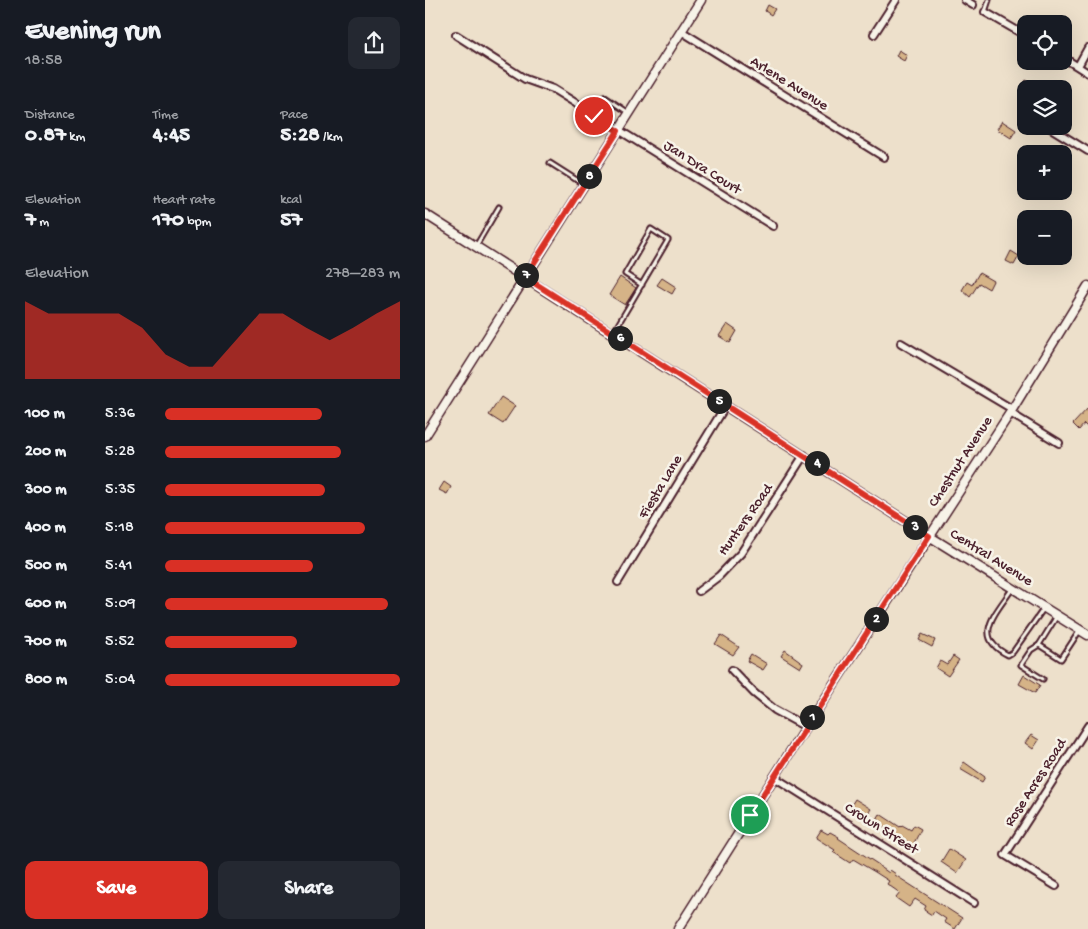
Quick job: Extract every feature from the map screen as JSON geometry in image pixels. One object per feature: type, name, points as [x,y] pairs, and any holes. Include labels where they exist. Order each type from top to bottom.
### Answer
[{"type":"street","points":[[425,436],[701,0]]},
{"type":"street","points":[[873,34],[896,0]]},
{"type":"street","points":[[965,0],[973,5]]},
{"type":"street","points":[[985,12],[1017,31]]},
{"type":"street","name":"Arlene Avenue","points":[[681,31],[884,157]]},
{"type":"street","name":"Jan Dra Court","points":[[456,35],[525,79],[553,89],[773,226]]},
{"type":"street","points":[[1078,66],[1088,48]]},
{"type":"street","points":[[1072,63],[1088,73]]},
{"type":"street","points":[[1062,135],[1088,151]]},
{"type":"street","name":"Central Avenue","points":[[425,214],[929,536],[1088,635]]},
{"type":"street","name":"Chestnut Avenue","points":[[678,929],[806,727],[1086,295],[1088,286]]},
{"type":"street","points":[[901,343],[1059,443]]},
{"type":"street","name":"Fiesta Lane","points":[[618,582],[725,405]]},
{"type":"street","name":"Hunters Road","points":[[699,591],[719,576],[741,553],[804,455]]},
{"type":"street","points":[[732,670],[754,693],[775,710],[806,727]]},
{"type":"street","name":"Rose Acres Road","points":[[1056,886],[1005,854],[1088,726]]},
{"type":"street","name":"Crown Street","points":[[774,777],[974,903]]},
{"type":"lane","points":[[985,12],[989,0]]},
{"type":"lane","points":[[605,97],[629,113]]},
{"type":"lane","points":[[550,163],[584,184]]},
{"type":"lane","points":[[476,246],[499,207]]},
{"type":"lane","points":[[612,333],[642,285],[668,240],[651,229],[625,274],[642,285]]},
{"type":"lane","points":[[1013,588],[990,624],[988,636],[992,644],[999,650],[1008,654],[1013,652],[1044,607]]},
{"type":"lane","points":[[1043,679],[1021,665],[1031,650],[1039,645],[1057,616]]},
{"type":"lane","points":[[1039,645],[1061,660],[1080,630]]},
{"type":"building","points":[[768,5],[775,9],[771,15],[765,11]]},
{"type":"building","points":[[899,50],[907,55],[904,61],[896,56]]},
{"type":"building","points":[[1002,121],[1016,130],[1011,138],[997,129]]},
{"type":"building","points":[[1011,251],[1017,255],[1014,265],[1006,261]]},
{"type":"building","points":[[979,273],[993,281],[989,289],[979,283],[970,297],[962,290],[967,282],[972,285]]},
{"type":"building","points":[[620,277],[636,288],[625,305],[609,295]]},
{"type":"building","points":[[662,278],[676,287],[672,294],[657,285]]},
{"type":"building","points":[[727,324],[737,331],[730,343],[719,336]]},
{"type":"building","points":[[501,397],[515,406],[503,424],[489,415]]},
{"type":"building","points":[[1088,408],[1088,428],[1084,424],[1079,430],[1073,424]]},
{"type":"building","points":[[444,482],[451,487],[447,494],[439,490]]},
{"type":"building","points":[[922,634],[935,640],[932,647],[919,640]]},
{"type":"building","points":[[721,635],[739,647],[733,655],[715,644]]},
{"type":"building","points":[[785,650],[803,663],[800,668],[781,656]]},
{"type":"building","points":[[751,654],[767,664],[763,670],[747,661]]},
{"type":"building","points":[[953,656],[959,660],[948,676],[936,668],[940,661],[947,665]]},
{"type":"building","points":[[1024,675],[1040,685],[1035,693],[1019,684]]},
{"type":"building","points":[[1031,735],[1039,740],[1033,749],[1025,743]]},
{"type":"building","points":[[964,762],[985,777],[982,782],[960,769]]},
{"type":"building","points":[[855,799],[871,809],[866,816],[850,807]]},
{"type":"building","points":[[880,814],[900,827],[902,825],[911,830],[914,825],[921,829],[913,845],[880,825],[882,822],[877,819]]},
{"type":"building","points":[[821,830],[839,837],[889,873],[890,870],[962,918],[955,929],[944,922],[946,919],[934,911],[932,915],[924,910],[926,906],[915,899],[909,907],[896,898],[900,893],[887,884],[889,881],[853,859],[850,863],[833,852],[835,850],[816,838]]},
{"type":"building","points":[[949,849],[966,860],[957,873],[941,862]]},
{"type":"route","points":[[594,116],[618,131],[525,277],[929,536],[750,815]]}]
